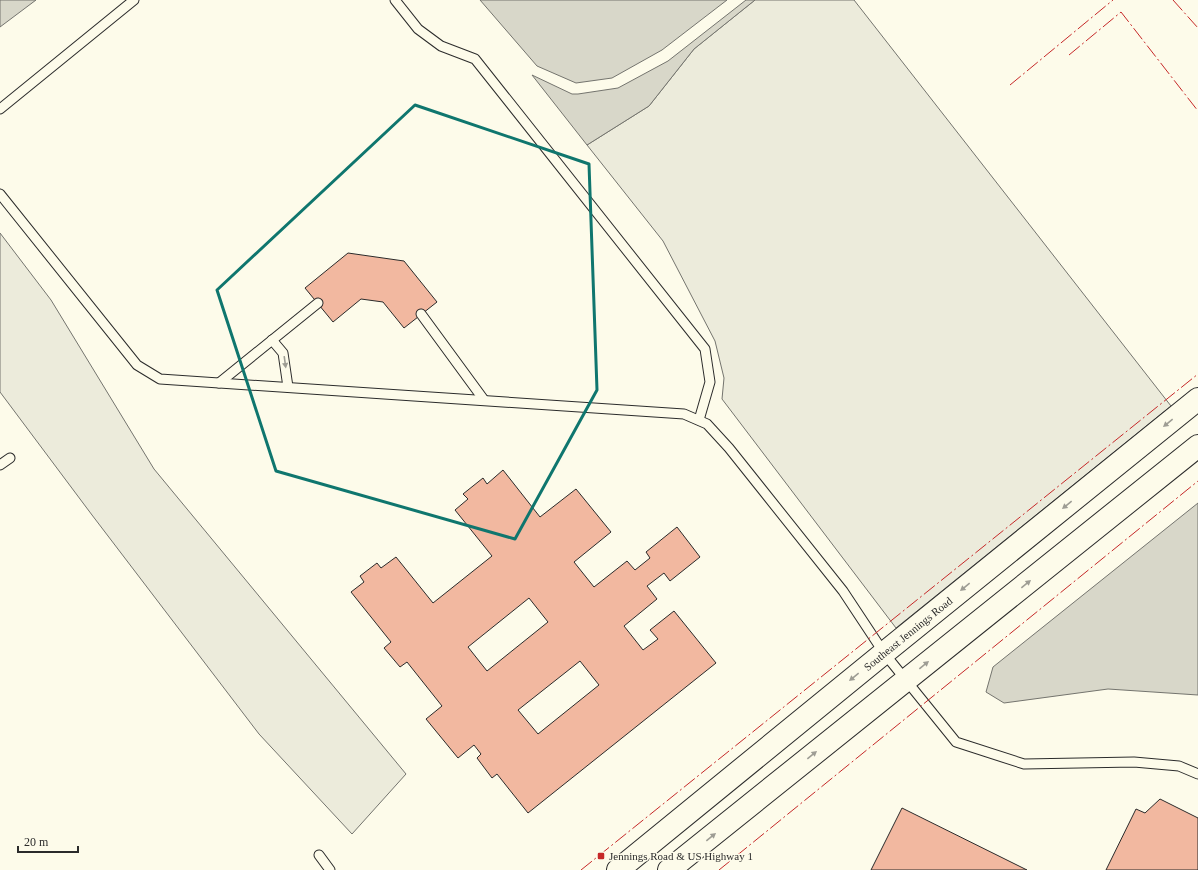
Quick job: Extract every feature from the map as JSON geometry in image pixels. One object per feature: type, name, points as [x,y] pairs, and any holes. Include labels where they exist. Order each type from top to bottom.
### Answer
[{"type":"street","name":"Southeast Jennings Road","points":[[618,870],[1198,399]]},
{"type":"street","points":[[669,870],[1198,446]]},
{"type":"lane","points":[[0,109],[134,0]]},
{"type":"lane","points":[[395,0],[418,29],[441,46],[475,59],[705,349],[710,382],[699,420]]},
{"type":"lane","points":[[0,194],[137,365],[160,379],[684,414],[699,420],[707,424],[729,448],[838,585],[884,653],[956,742],[1024,764],[1134,762],[1178,766],[1198,774]]},
{"type":"lane","points":[[219,383],[318,303]]},
{"type":"lane","points":[[421,314],[484,400]]},
{"type":"lane","points":[[272,340],[283,353],[288,387]]},
{"type":"lane","points":[[0,465],[10,458]]},
{"type":"lane","points":[[319,855],[330,870]]},
{"type":"highlighted area","points":[[415,105],[589,164],[597,390],[515,539],[276,471],[217,290]]},
{"type":"shaded area","points":[[0,0],[36,0],[0,27]]},
{"type":"shaded area","points":[[480,0],[727,0],[662,50],[612,78],[576,83],[537,66]]},
{"type":"shaded area","points":[[746,0],[755,0],[694,49],[649,106],[587,145],[532,75],[572,94],[618,88],[668,61]]},
{"type":"shaded area","points":[[755,0],[854,0],[1171,406],[896,628],[722,399],[724,378],[715,341],[663,241],[587,145],[649,106],[694,49]]},
{"type":"shaded area","points":[[0,233],[51,300],[154,469],[406,774],[352,834],[259,734],[0,392]]},
{"type":"shaded area","points":[[1198,503],[1198,695],[1108,689],[1004,703],[986,692],[993,667]]},
{"type":"building","points":[[348,253],[404,261],[437,302],[404,328],[383,302],[361,299],[333,322],[305,288]]},
{"type":"building","points":[[503,470],[540,517],[576,489],[611,532],[574,562],[594,587],[627,561],[635,570],[650,558],[646,552],[677,527],[700,557],[670,581],[664,573],[647,586],[657,599],[624,626],[643,650],[658,639],[650,630],[674,611],[716,663],[528,813],[497,774],[492,778],[477,758],[481,754],[474,745],[458,758],[426,719],[442,706],[407,662],[400,667],[384,648],[391,642],[351,592],[364,582],[360,576],[377,563],[381,568],[396,557],[433,603],[492,556],[455,510],[468,499],[463,494],[483,478],[487,484]],"holes":[[[529,598],[548,622],[487,671],[468,647]],[[580,661],[599,685],[538,734],[518,710]]]},
{"type":"building","points":[[1160,799],[1198,818],[1198,870],[1106,870],[1136,809],[1145,813]]},
{"type":"building","points":[[902,808],[1027,870],[871,870]]},
{"type":"power","points":[[1010,85],[1113,0]]},
{"type":"power","points":[[1173,0],[1198,28]]},
{"type":"power","points":[[1069,55],[1121,12],[1198,111]]},
{"type":"power","points":[[581,870],[1198,374]]},
{"type":"power","points":[[719,870],[1198,481]]},
{"type":"place","name":"Jennings Road & US Highway 1","points":[[601,856]]}]
